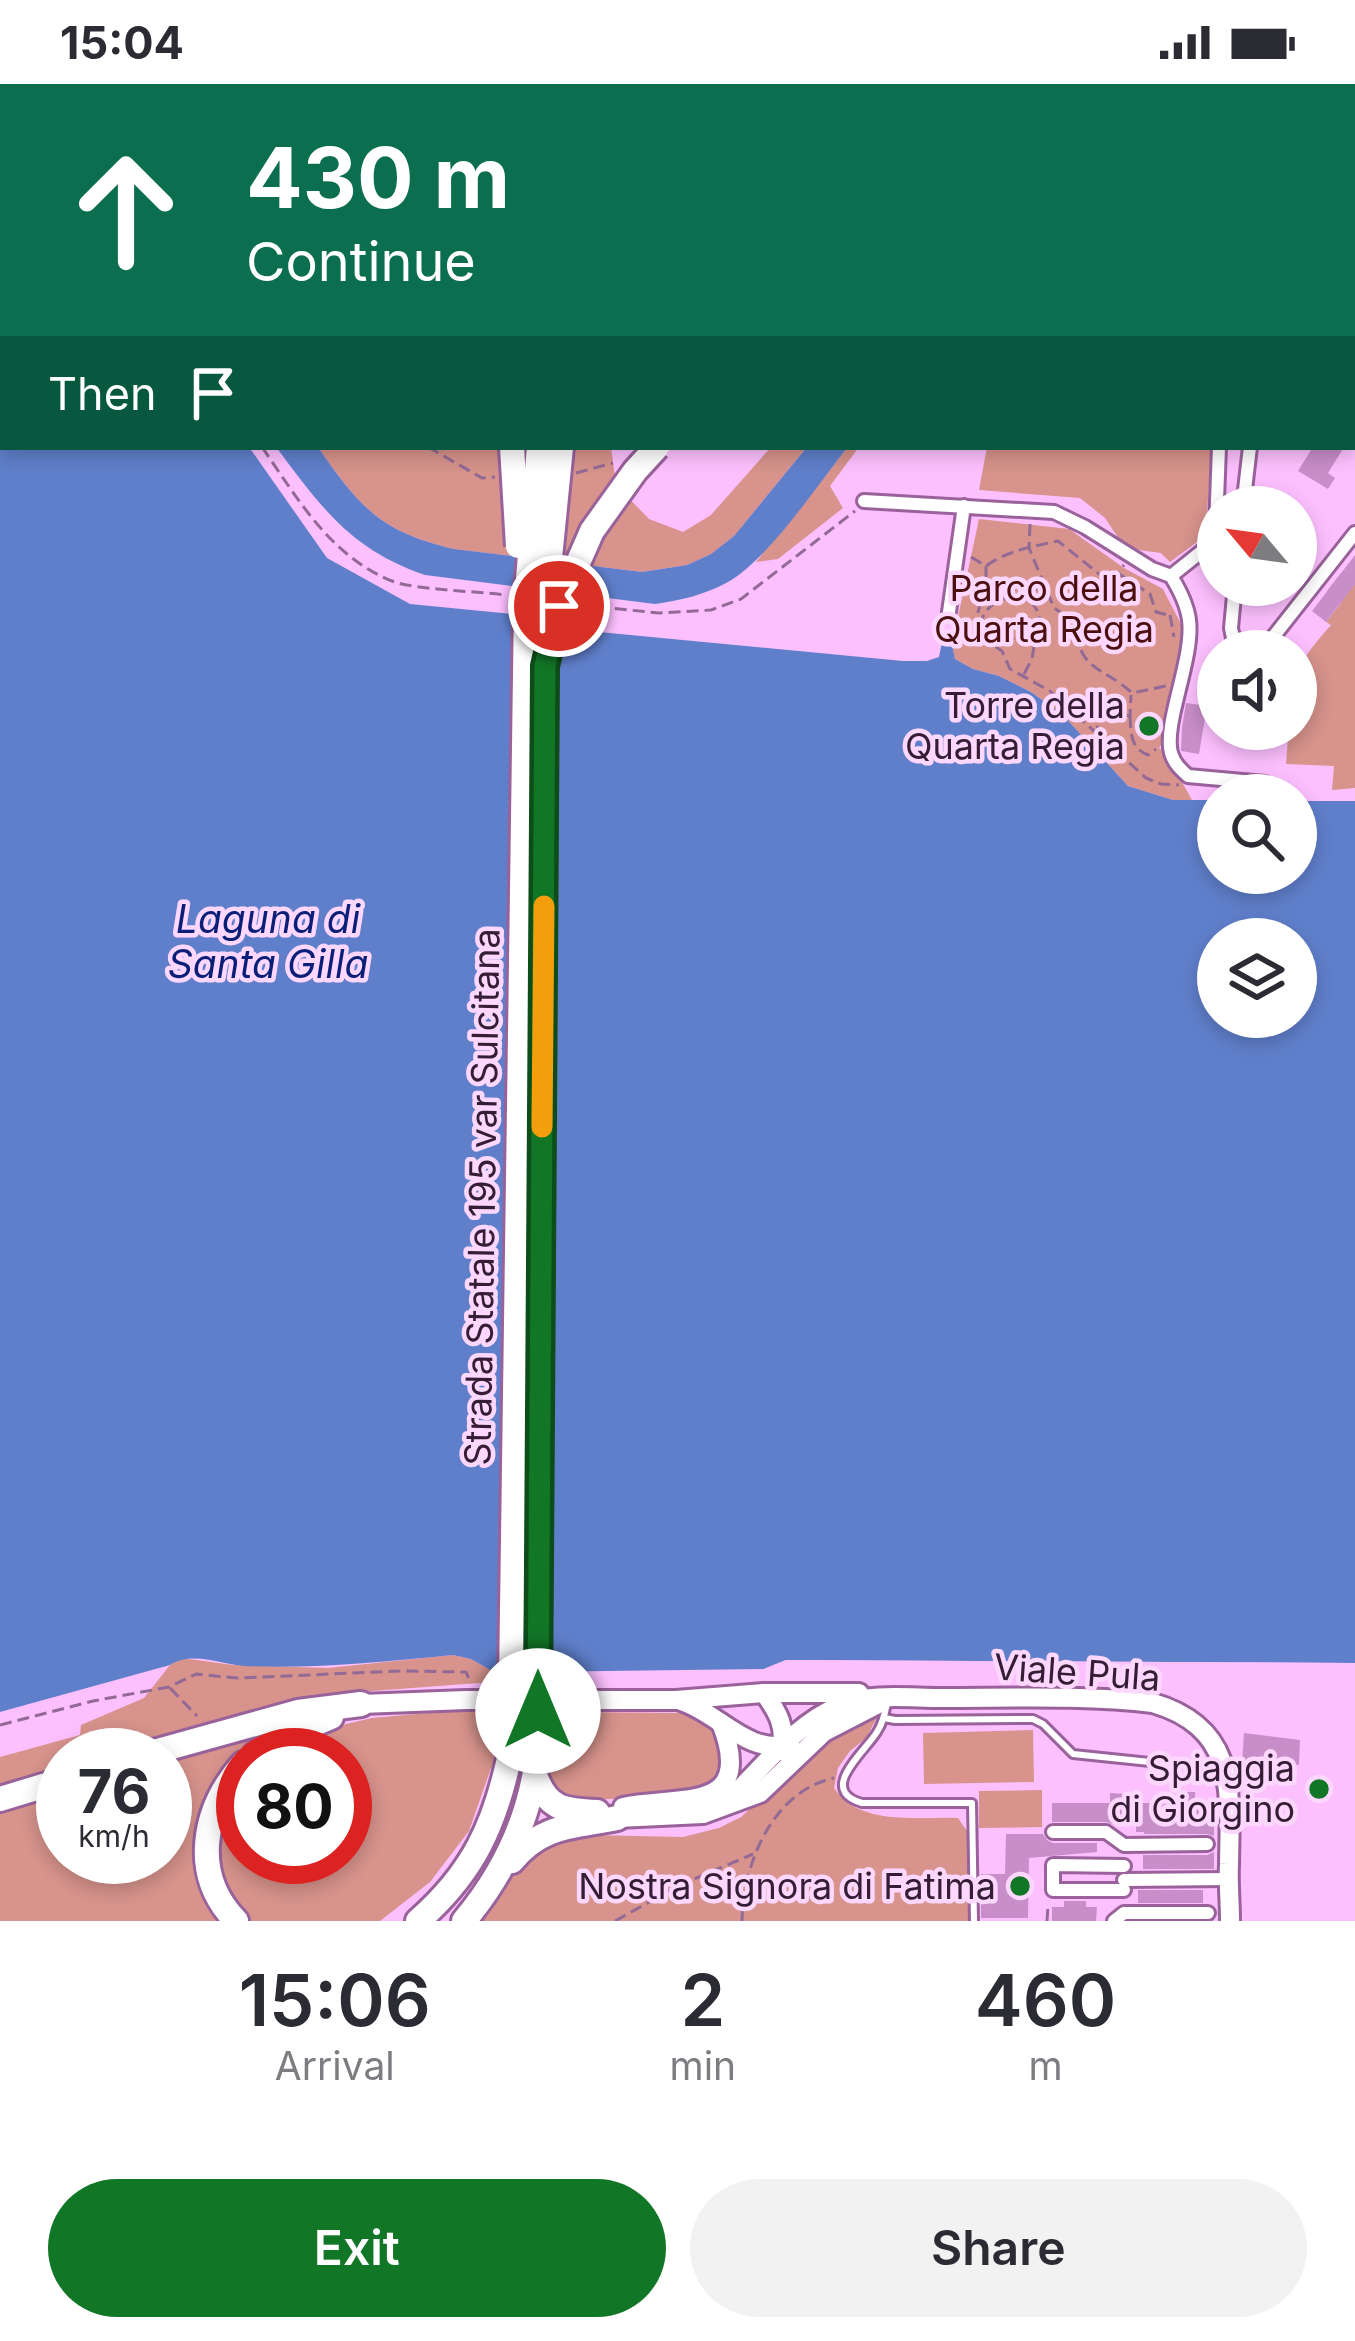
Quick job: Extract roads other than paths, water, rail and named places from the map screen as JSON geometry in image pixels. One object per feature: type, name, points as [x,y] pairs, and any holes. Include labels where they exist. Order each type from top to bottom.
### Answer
[{"type":"highway","points":[[512,450],[526,603]]},
{"type":"highway","name":"Strada Statale 195 var Sulcitana","points":[[418,1921],[442,1900],[483,1842],[510,1754],[526,603],[539,450]]},
{"type":"highway","name":"Strada Statale 195 var Sulcitana","points":[[464,1921],[483,1898],[519,1834],[536,1767],[545,666],[560,450]]},
{"type":"highway","points":[[545,666],[559,606],[592,531],[655,450]]},
{"type":"highway","points":[[192,1741],[298,1712],[361,1704]]},
{"type":"highway","points":[[303,1728],[361,1704]]},
{"type":"highway","points":[[536,1767],[541,1793],[554,1804],[568,1811],[607,1815]]},
{"type":"highway","points":[[0,1799],[36,1788]]},
{"type":"highway","points":[[216,1805],[210,1817],[207,1865],[215,1894],[236,1921]]},
{"type":"highway","points":[[483,1898],[526,1844],[555,1828],[607,1815]]},
{"type":"street","points":[[1171,576],[1206,548],[1216,528],[1220,450]]},
{"type":"street","points":[[1246,486],[1250,450]]},
{"type":"street","points":[[864,501],[1054,512],[1171,576],[1190,621],[1169,749],[1178,768],[1197,777]]},
{"type":"street","points":[[949,612],[964,506]]},
{"type":"street","points":[[1279,630],[1355,533]]},
{"type":"street","points":[[746,1798],[766,1777],[783,1747],[783,1725],[764,1693]]},
{"type":"street","name":"Viale Pula","points":[[361,1704],[676,1700],[764,1693],[881,1704],[979,1698],[1137,1701],[1167,1707],[1203,1733],[1226,1767],[1230,1921]]},
{"type":"street","points":[[676,1700],[768,1747],[796,1742],[840,1714],[854,1716]]},
{"type":"street","points":[[607,1815],[703,1814],[760,1793],[824,1732],[881,1704]]},
{"type":"street","points":[[723,1806],[821,1715],[840,1705],[881,1704]]},
{"type":"street","points":[[607,1815],[633,1805],[695,1801],[713,1793],[730,1767],[729,1744],[721,1723]]},
{"type":"street","points":[[1053,1832],[1106,1832],[1124,1845],[1207,1844]]},
{"type":"street","points":[[1124,1845],[1119,1917],[1208,1913]]},
{"type":"street","points":[[1124,1879],[1053,1865],[1053,1890],[1124,1879],[1229,1879]]},
{"type":"lane","points":[[974,1921],[973,1803],[862,1803],[843,1791],[844,1775],[879,1730],[881,1704],[1033,1719],[1073,1754],[1169,1763]]},
{"type":"water","name":"Laguna di Santa Gilla","points":[[0,450],[251,450],[327,558],[410,604],[573,620],[578,630],[903,661],[927,661],[939,657],[942,642],[952,645],[955,659],[1031,692],[1062,714],[1128,786],[1173,800],[1197,800],[1197,894],[1317,894],[1317,801],[1355,801],[1355,1663],[786,1660],[764,1669],[527,1672],[492,1671],[453,1655],[296,1667],[179,1661],[0,1712]]},
{"type":"water","points":[[278,450],[320,450],[374,514],[429,542],[642,572],[687,565],[711,554],[734,536],[805,450],[846,450],[775,540],[743,572],[711,590],[655,604],[425,575],[357,539]]},
{"type":"place","name":"Torre della Quarta Regia","points":[[1149,726]]},
{"type":"place","name":"Spiaggia di Giorgino","points":[[1319,1789]]},
{"type":"place","name":"Nostra Signora di Fatima","points":[[1020,1886]]},
{"type":"park label","name":"Parco della Quarta Regia","points":[[1044,608]]}]
